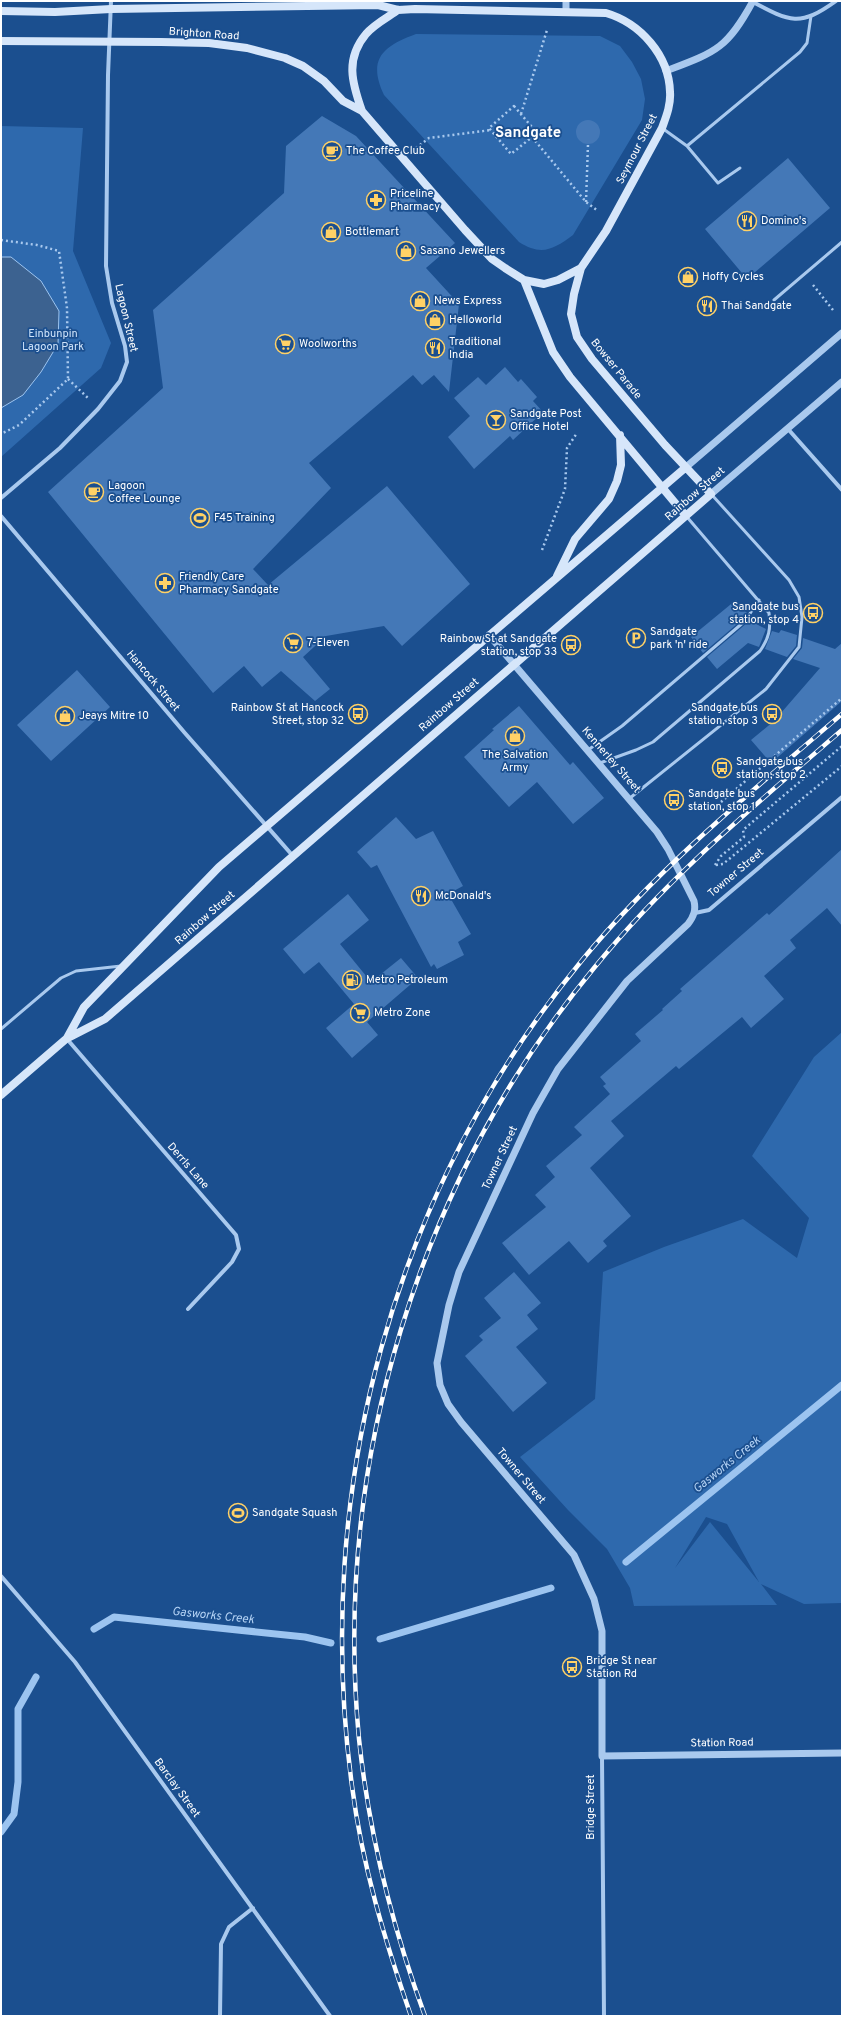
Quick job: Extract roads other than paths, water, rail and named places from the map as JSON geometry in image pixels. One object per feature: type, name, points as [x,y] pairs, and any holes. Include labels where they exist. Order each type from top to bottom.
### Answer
[{"type":"main road","points":[[1,11],[55,12],[111,5],[378,5],[398,10],[415,8],[606,13],[627,22],[647,39],[659,54],[666,71]]},
{"type":"main road","points":[[398,10],[366,34],[354,54],[351,76],[362,111],[492,260],[524,280],[544,284],[558,280],[581,268]]},
{"type":"main road","name":"Brighton Road","points":[[1,41],[202,43],[247,48],[284,58],[303,66],[324,81],[343,100],[362,111]]},
{"type":"main road","name":"Seymour Street","points":[[581,268],[606,231],[662,128],[668,113],[670,92],[666,71]]},
{"type":"main road","name":"Bowser Parade","points":[[581,268],[574,294],[572,314],[577,337],[592,360],[685,468],[711,494]]},
{"type":"main road","points":[[524,280],[553,352],[570,377],[620,435],[686,516]]},
{"type":"main road","points":[[555,580],[575,539],[609,499],[617,482],[621,465],[620,435]]},
{"type":"main road","name":"Rainbow Street","points":[[66,1039],[84,1007],[220,868],[266,826],[685,468]]},
{"type":"main road","name":"Rainbow Street","points":[[1,1095],[66,1039],[105,1019],[514,663],[711,494]]},
{"type":"street","points":[[566,1],[566,12]]},
{"type":"street","points":[[666,71],[714,51],[727,40],[740,24],[753,1],[790,19],[804,19],[836,1]]},
{"type":"street","name":"Lagoon Street","points":[[1,498],[60,448],[98,409],[120,381],[127,362],[125,346],[112,304],[106,266],[111,5]]},
{"type":"street","name":"Rainbow Street","points":[[685,468],[842,333]]},
{"type":"street","name":"Rainbow Street","points":[[711,494],[842,382]]},
{"type":"street","points":[[788,429],[842,490]]},
{"type":"street","name":"Hancock Street","points":[[1,516],[292,856]]},
{"type":"street","name":"Kennerley Street","points":[[489,635],[630,798],[656,832],[668,849],[694,901],[695,913]]},
{"type":"street","name":"Towner Street","points":[[594,1599],[574,1555],[466,1428],[448,1404],[440,1385],[437,1363],[449,1305],[459,1272],[533,1114],[558,1069],[627,981],[688,924],[695,913],[709,910],[842,797]]},
{"type":"street","name":"Derrls Lane","points":[[66,1039],[236,1235],[239,1249],[232,1262],[188,1309]]},
{"type":"street","name":"Barclay Street","points":[[1,1576],[74,1662],[330,2016]]},
{"type":"street","name":"Bridge Street","points":[[594,1599],[602,1631],[604,2016]]},
{"type":"street","name":"Station Road","points":[[602,1756],[842,1753]]},
{"type":"street","points":[[220,2016],[221,1944],[229,1928],[253,1908]]},
{"type":"lane","points":[[687,146],[800,52],[807,43],[811,16]]},
{"type":"lane","points":[[662,128],[687,146],[718,183],[740,168]]},
{"type":"lane","points":[[774,300],[842,242]]},
{"type":"lane","points":[[630,798],[766,689],[798,647],[802,617],[799,597],[789,580],[711,494]]},
{"type":"lane","points":[[599,763],[636,750],[653,742],[760,651],[768,638],[770,626],[768,613],[759,600],[686,516]]},
{"type":"lane","points":[[588,750],[622,726],[745,621],[759,600]]},
{"type":"lane","points":[[1,1029],[61,978],[76,971],[126,965]]},
{"type":"waterway","name":"Gasworks Creek","points":[[626,1562],[842,1385]]},
{"type":"waterway","name":"Gasworks Creek","points":[[380,1639],[551,1588]]},
{"type":"waterway","name":"Gasworks Creek","points":[[94,1629],[114,1617],[305,1637],[331,1643]]},
{"type":"waterway","points":[[1,1832],[14,1814],[18,1782],[18,1709],[36,1677]]},
{"type":"railway","points":[[411,2016],[392,1960],[368,1874],[356,1815],[352,1786],[343,1675],[344,1565],[357,1455],[381,1348],[416,1244],[461,1144],[517,1048],[583,959],[612,925],[643,893],[707,831],[842,714]]},
{"type":"railway","points":[[425,2016],[392,1914],[383,1879],[369,1810],[359,1739],[354,1635],[360,1532],[376,1430],[401,1330],[435,1233],[479,1140],[532,1051],[594,968],[651,903],[713,843],[842,730]]},
{"type":"place","name":"The Coffee Club","points":[[332,151]]},
{"type":"place","name":"Priceline Pharmacy","points":[[376,200]]},
{"type":"place","name":"Domino's","points":[[747,221]]},
{"type":"place","name":"Bottlemart","points":[[331,232]]},
{"type":"place","name":"Sasano Jewellers","points":[[406,251]]},
{"type":"place","name":"Hoffy Cycles","points":[[688,277]]},
{"type":"place","name":"News Express","points":[[420,301]]},
{"type":"place","name":"Thai Sandgate","points":[[707,306]]},
{"type":"place","name":"Helloworld","points":[[435,320]]},
{"type":"place","name":"Woolworths","points":[[285,344]]},
{"type":"place","name":"Traditional India","points":[[435,348]]},
{"type":"place","name":"Sandgate Post Office Hotel","points":[[496,420]]},
{"type":"place","name":"Lagoon Coffee Lounge","points":[[94,492]]},
{"type":"place","name":"F45 Training","points":[[200,518]]},
{"type":"place","name":"Friendly Care Pharmacy Sandgate","points":[[165,583]]},
{"type":"place","name":"Sandgate bus station, stop 4","points":[[813,613]]},
{"type":"place","name":"Sandgate park 'n' ride","points":[[636,638]]},
{"type":"place","name":"7-Eleven","points":[[293,643]]},
{"type":"place","name":"Rainbow St at Sandgate station, stop 33","points":[[571,645]]},
{"type":"place","name":"Rainbow St at Hancock Street, stop 32","points":[[358,714]]},
{"type":"place","name":"Sandgate bus station, stop 3","points":[[772,714]]},
{"type":"place","name":"Jeays Mitre 10","points":[[65,716]]},
{"type":"place","name":"The Salvation Army","points":[[515,736]]},
{"type":"place","name":"Sandgate bus station, stop 2","points":[[722,768]]},
{"type":"place","name":"Sandgate bus station, stop 1","points":[[674,800]]},
{"type":"place","name":"McDonald's","points":[[421,896]]},
{"type":"place","name":"Metro Petroleum","points":[[352,980]]},
{"type":"place","name":"Metro Zone","points":[[360,1013]]},
{"type":"place","name":"Sandgate Squash","points":[[238,1513]]},
{"type":"place","name":"Bridge St near Station Rd","points":[[572,1667]]},
{"type":"district","name":"Sandgate","points":[[528,133]]},
{"type":"park label","name":"Einbunpin Lagoon Park","points":[[53,340]]}]
